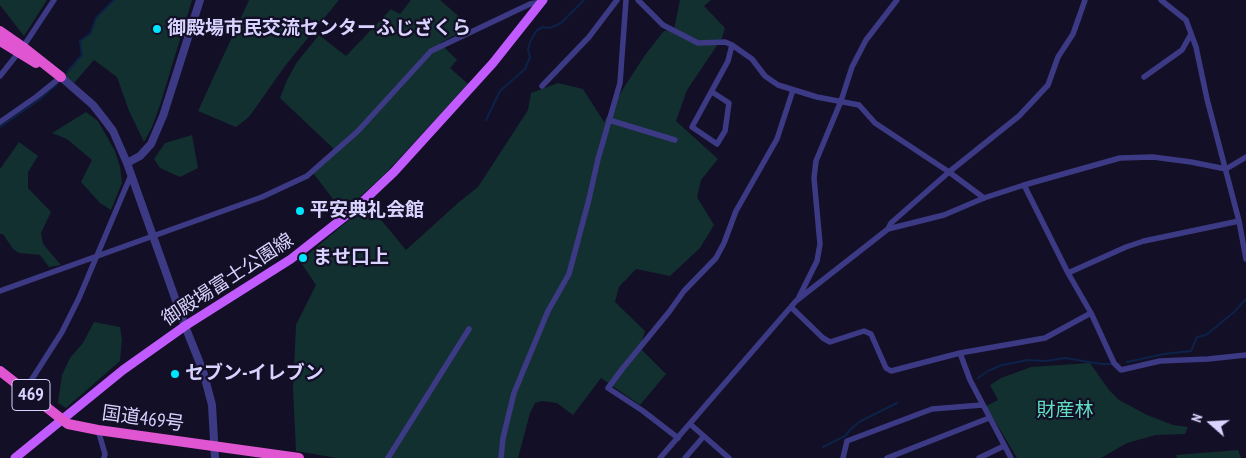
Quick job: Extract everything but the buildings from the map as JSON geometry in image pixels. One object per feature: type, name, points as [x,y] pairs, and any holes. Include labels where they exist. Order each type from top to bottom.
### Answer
[{"type":"highway","points":[[0,31],[20,50]]},
{"type":"highway","points":[[0,41],[20,50],[61,77]]},
{"type":"highway","name":"国道469号","points":[[0,371],[68,424],[98,430],[299,458]]},
{"type":"main road","name":"御殿場富士公園線","points":[[14,458],[123,370],[185,326],[291,259],[357,207],[394,172],[493,63],[541,3]]},
{"type":"street","points":[[0,76],[54,0]]},
{"type":"street","points":[[127,162],[140,156],[151,144],[163,116],[200,0]]},
{"type":"street","points":[[542,86],[589,37],[617,0]]},
{"type":"street","points":[[501,458],[503,438],[514,393],[548,311],[569,274],[620,83],[626,0]]},
{"type":"street","points":[[638,0],[663,25],[698,43],[725,42],[732,45],[752,59],[771,80],[793,90],[817,97],[859,105],[875,123],[949,172],[984,198]]},
{"type":"street","points":[[796,301],[817,261],[820,244],[814,178],[816,161],[852,67],[866,40],[896,0]]},
{"type":"street","points":[[888,229],[891,223],[949,172],[1019,116],[1048,85],[1058,57],[1073,34],[1085,0]]},
{"type":"street","points":[[1161,0],[1186,20],[1196,47],[1207,99],[1245,246],[1246,260]]},
{"type":"street","points":[[0,292],[262,197],[307,176],[358,131],[431,51],[530,4],[541,3]]},
{"type":"street","points":[[1144,77],[1182,50],[1191,34]]},
{"type":"street","points":[[712,92],[730,103],[725,131],[717,144],[692,127],[728,61],[732,45]]},
{"type":"street","points":[[0,122],[61,77],[93,105],[113,131],[132,175],[203,372],[212,405],[215,458]]},
{"type":"street","points":[[678,438],[643,411],[608,388],[670,312],[684,291],[716,258],[736,211],[777,139],[793,90]]},
{"type":"street","points":[[609,120],[675,140]]},
{"type":"street","points":[[660,458],[791,306],[888,229],[944,215],[984,198],[1024,185],[1120,158],[1153,157],[1226,169],[1246,157]]},
{"type":"street","points":[[25,390],[62,332],[79,298],[132,175]]},
{"type":"street","points":[[1024,185],[1114,362],[1121,370],[1160,362],[1246,355]]},
{"type":"street","points":[[1068,273],[1144,241],[1239,221]]},
{"type":"street","points":[[791,306],[823,338],[830,342],[864,331],[871,334],[886,368],[891,371],[960,353],[1045,338],[1090,313]]},
{"type":"street","points":[[388,458],[469,329]]},
{"type":"street","points":[[960,353],[982,405],[1011,458]]},
{"type":"street","points":[[843,458],[846,441],[932,409],[982,405]]},
{"type":"street","points":[[887,458],[989,418]]},
{"type":"street","points":[[690,424],[729,458]]},
{"type":"street","points":[[98,430],[105,454],[104,458]]},
{"type":"street","points":[[685,458],[704,436]]},
{"type":"street","points":[[978,458],[1004,446]]},
{"type":"green space","points":[[0,0],[47,0],[24,36],[0,5]]},
{"type":"green space","points":[[113,0],[192,0],[160,105],[144,142],[129,111],[117,77],[94,60],[74,83],[65,76],[82,55],[80,41],[91,33],[96,18]]},
{"type":"green space","points":[[249,0],[339,0],[285,66],[249,117],[236,127],[198,111]]},
{"type":"green space","points":[[411,0],[440,0],[471,27],[440,43],[457,60],[450,68],[468,84],[385,174],[343,212],[313,173],[337,152],[280,98],[297,62],[319,35],[346,56],[391,9],[400,14]]},
{"type":"green space","points":[[680,0],[711,0],[704,6],[725,28],[722,38],[687,90],[676,121],[718,159],[701,180],[697,197],[714,225],[700,248],[670,276],[636,269],[619,287],[615,302],[645,331],[640,348],[666,374],[640,405],[601,378],[573,415],[557,403],[542,401],[535,403],[530,413],[518,458],[337,458],[296,451],[293,389],[296,325],[316,285],[300,261],[368,204],[406,250],[478,187],[528,110],[531,93],[558,83],[583,89],[604,122],[645,55],[664,31],[674,29]]},
{"type":"green space","points":[[86,112],[98,121],[115,151],[120,167],[122,183],[111,210],[100,203],[81,182],[92,160],[67,139],[52,133]]},
{"type":"green space","points":[[192,135],[198,168],[180,177],[160,168],[154,159],[165,143]]},
{"type":"green space","points":[[19,142],[38,156],[28,172],[28,188],[51,212],[41,233],[43,244],[61,265],[49,267],[40,255],[19,253],[13,249],[3,234],[0,234],[0,169]]},
{"type":"green space","points":[[94,322],[120,327],[122,340],[120,361],[66,408],[58,403],[62,375],[70,358],[83,343]]},
{"type":"green space","name":"財産林","points":[[1090,363],[1109,390],[1119,400],[1147,415],[1173,425],[1188,427],[1185,434],[1156,435],[1127,443],[1101,458],[1017,458],[986,406],[998,400],[990,385],[1001,378],[1031,367]]},
{"type":"green space","points":[[1238,450],[1241,458],[1177,458],[1176,455]]},
{"type":"waterway","points":[[67,72],[82,55],[80,41],[91,33],[96,18],[114,0]]},
{"type":"waterway","points":[[486,120],[500,91],[525,69],[530,57],[528,50],[530,42],[537,30],[543,27],[550,28],[561,23],[584,0]]},
{"type":"waterway","points":[[0,127],[39,100],[56,85]]},
{"type":"waterway","points":[[1127,362],[1164,354],[1191,351],[1197,337],[1206,335],[1234,312],[1246,299]]},
{"type":"waterway","points":[[978,378],[1002,365],[1028,360],[1046,361],[1065,358],[1113,364]]},
{"type":"waterway","points":[[823,447],[845,436],[859,422],[897,403]]},
{"type":"place","name":"御殿場市民交流センターふじざくら","points":[[157,29]]},
{"type":"place","name":"平安典礼会館","points":[[300,211]]},
{"type":"place","name":"ませ口上","points":[[303,258]]},
{"type":"place","name":"セブン-イレブン","points":[[175,374]]}]
